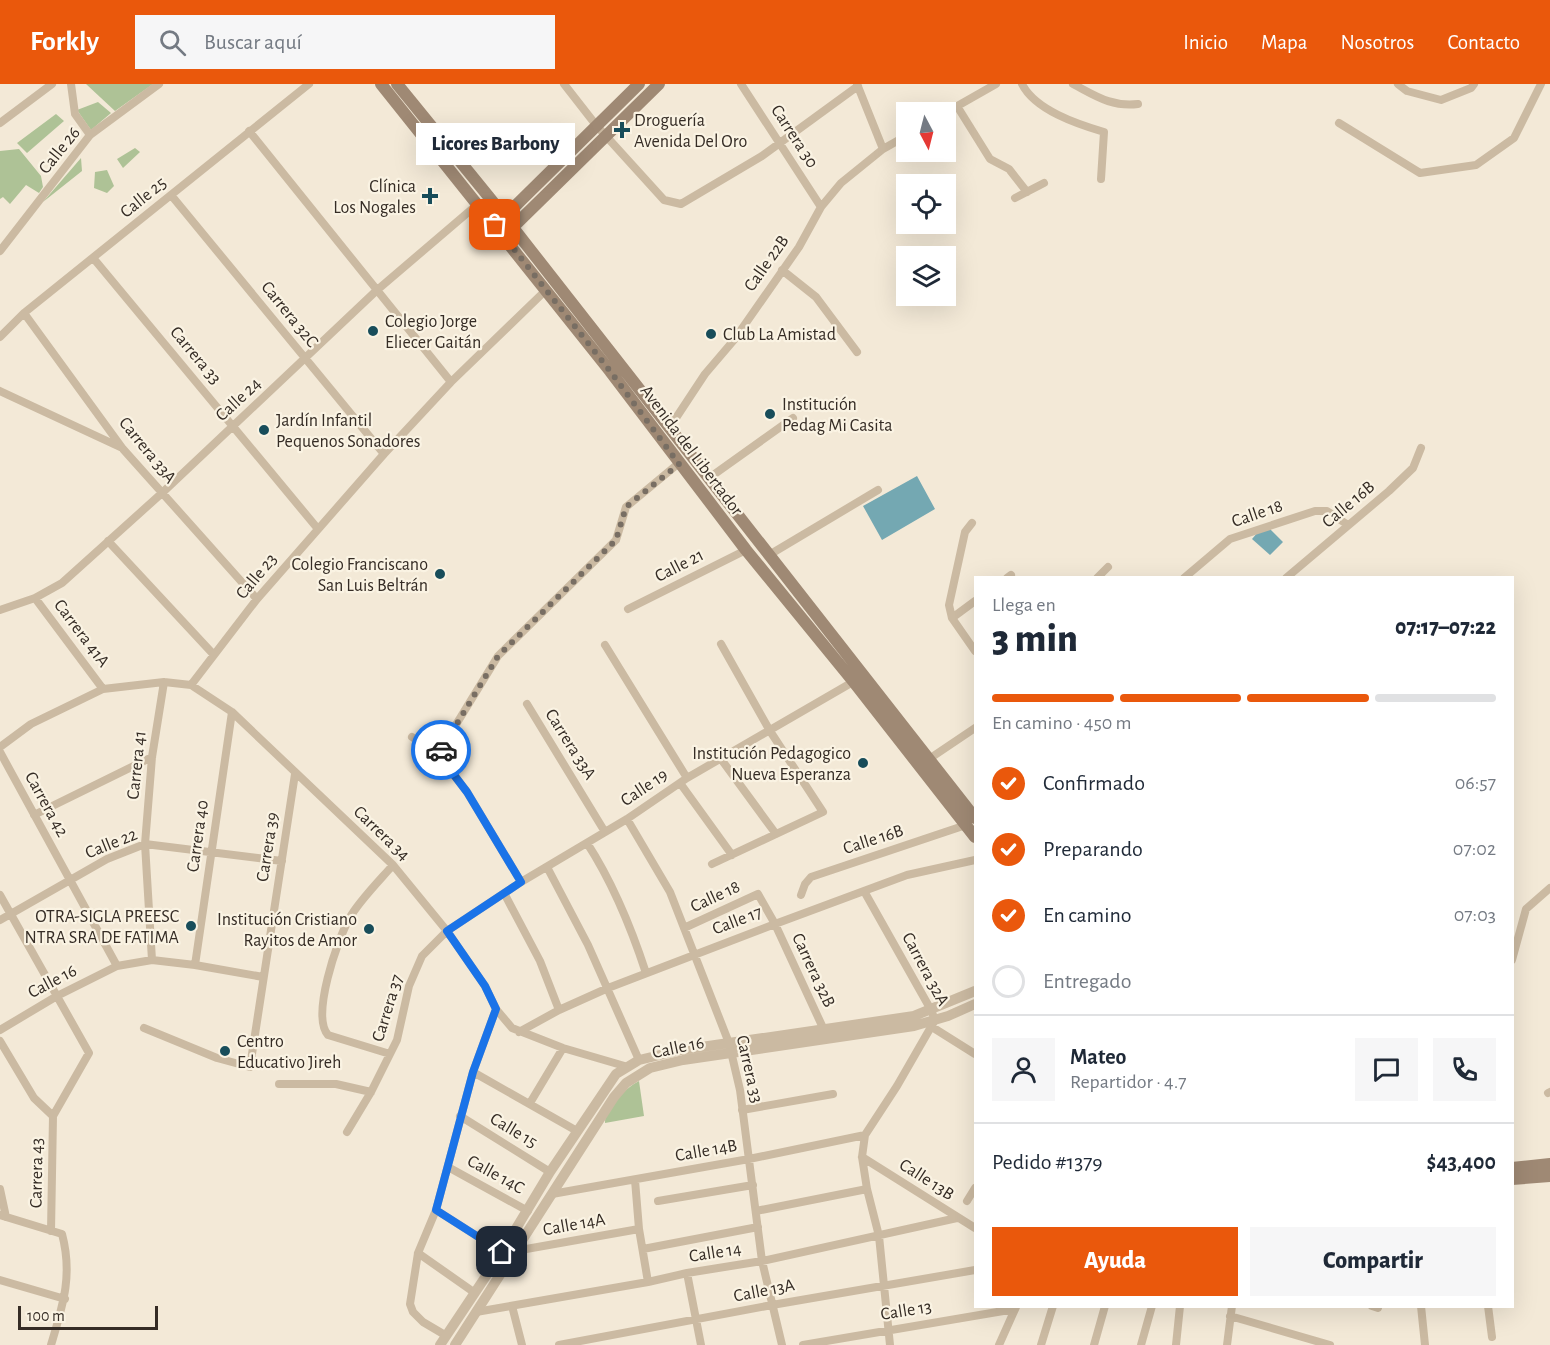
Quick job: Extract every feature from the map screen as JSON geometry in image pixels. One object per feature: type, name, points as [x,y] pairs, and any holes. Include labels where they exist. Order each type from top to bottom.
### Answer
[{"type":"main road","name":"Avenida del Libertador","points":[[381,84],[483,200],[670,427],[769,555],[858,678],[970,822]]},
{"type":"main road","name":"Avenida del Libertador","points":[[397,84],[483,200]]},
{"type":"main road","points":[[500,221],[639,84]]},
{"type":"main road","points":[[508,232],[659,84]]},
{"type":"main road","name":"Avenida del Libertador","points":[[508,232],[545,291],[610,371],[746,550],[929,759],[970,822]]},
{"type":"main road","points":[[1514,1168],[1550,1164]]},
{"type":"main road","points":[[1514,1179],[1550,1176]]},
{"type":"street","points":[[0,123],[52,84]]},
{"type":"street","points":[[71,84],[75,114],[90,135]]},
{"type":"street","name":"Calle 26","points":[[0,252],[90,135],[159,84]]},
{"type":"street","name":"Calle 25","points":[[0,337],[24,313],[309,84]]},
{"type":"street","points":[[564,84],[596,125],[663,200],[681,204],[781,143],[858,85],[883,149]]},
{"type":"street","name":"Carrera 30","points":[[741,84],[821,207]]},
{"type":"street","points":[[996,84],[957,106],[990,159],[1009,169],[1027,192]]},
{"type":"street","points":[[1022,84],[1027,93],[1042,105],[1076,124],[1104,132],[1101,179]]},
{"type":"street","points":[[1073,84],[1121,106],[1138,104]]},
{"type":"street","points":[[1398,84],[1407,91],[1441,100],[1472,88],[1474,84]]},
{"type":"street","points":[[1339,123],[1420,173],[1476,165],[1514,138],[1541,84]]},
{"type":"street","points":[[249,131],[451,382]]},
{"type":"street","name":"Calle 22B","points":[[670,427],[705,374],[734,340],[799,246],[821,207],[841,183],[883,149],[896,142]]},
{"type":"street","points":[[1015,198],[1044,183]]},
{"type":"street","name":"Carrera 32C","points":[[171,195],[384,454]]},
{"type":"street","name":"Calle 24","points":[[0,610],[35,598],[62,583],[162,493],[376,291],[483,200]]},
{"type":"street","name":"Carrera 33","points":[[94,259],[318,530]]},
{"type":"street","points":[[782,270],[816,297],[857,352]]},
{"type":"street","name":"Calle 23","points":[[191,685],[256,599],[384,454],[451,382],[545,291]]},
{"type":"street","name":"Carrera 33A","points":[[24,313],[123,449],[256,599]]},
{"type":"street","points":[[0,391],[123,449]]},
{"type":"street","points":[[709,478],[793,418]]},
{"type":"street","name":"Calle 16B","points":[[1288,576],[1413,468],[1421,448]]},
{"type":"street","points":[[438,754],[498,656],[616,540],[626,507],[679,464]]},
{"type":"street","points":[[769,555],[878,490]]},
{"type":"street","name":"Calle 18","points":[[1186,576],[1230,539],[1315,511],[1327,511],[1348,525]]},
{"type":"street","points":[[972,523],[965,532],[949,605],[952,618],[974,650]]},
{"type":"street","points":[[108,541],[214,655]]},
{"type":"street","name":"Calle 21","points":[[628,609],[746,550]]},
{"type":"street","name":"Carrera 41A","points":[[35,598],[103,688]]},
{"type":"street","points":[[952,618],[974,602]]},
{"type":"street","points":[[712,864],[823,812],[770,731],[721,644]]},
{"type":"street","points":[[606,645],[636,693],[684,781],[732,855]]},
{"type":"street","name":"Calle 19","points":[[447,931],[521,882],[627,819],[684,781],[858,678]]},
{"type":"street","points":[[0,747],[31,724],[103,688],[164,682],[191,685]]},
{"type":"street","name":"Carrera 41","points":[[152,960],[145,844],[152,757],[164,682]]},
{"type":"street","name":"Carrera 34","points":[[191,685],[232,712],[393,865],[447,931],[485,986],[496,1009],[512,1028],[519,1032]]},
{"type":"street","name":"Carrera 33A","points":[[527,704],[605,832]]},
{"type":"street","name":"Carrera 40","points":[[195,965],[232,712]]},
{"type":"street","points":[[929,759],[974,729]]},
{"type":"street","points":[[412,737],[438,754],[467,792],[521,882]]},
{"type":"street","name":"Carrera 42","points":[[0,752],[117,966]]},
{"type":"street","points":[[34,815],[152,757]]},
{"type":"street","points":[[721,759],[776,834]]},
{"type":"street","name":"Carrera 39","points":[[144,1029],[217,1058],[249,1067],[295,774]]},
{"type":"street","name":"Carrera 33","points":[[627,819],[670,892],[730,1048],[740,1090],[762,1261],[782,1345]]},
{"type":"street","name":"Calle 16B","points":[[801,895],[805,884],[811,877],[970,822]]},
{"type":"street","points":[[587,843],[604,869],[632,929],[646,973]]},
{"type":"street","name":"Calle 22","points":[[0,920],[107,859],[145,844],[282,861]]},
{"type":"street","name":"Calle 17","points":[[519,1032],[559,1010],[608,988],[695,954],[907,875],[974,860]]},
{"type":"street","points":[[390,1054],[328,1035],[323,1026],[324,995],[349,918],[393,865]]},
{"type":"street","points":[[547,867],[588,945],[639,1060]]},
{"type":"street","points":[[1514,953],[1526,909],[1550,888]]},
{"type":"street","name":"Carrera 32A","points":[[864,891],[933,1019],[865,1135],[862,1157],[867,1189],[879,1236],[890,1345]]},
{"type":"street","points":[[504,893],[540,961],[559,1010]]},
{"type":"street","name":"Calle 18","points":[[684,928],[758,894],[775,924]]},
{"type":"street","points":[[0,895],[89,1053],[53,1116],[34,1098],[0,1041]]},
{"type":"street","name":"Carrera 32B","points":[[775,924],[824,1029]]},
{"type":"street","name":"Carrera 37","points":[[347,1132],[371,1092],[397,1040],[409,987],[422,956],[447,931]]},
{"type":"street","name":"Calle 16","points":[[0,1030],[57,996],[117,966],[152,960],[263,977]]},
{"type":"street","name":"Calle 16","points":[[455,1345],[589,1134],[626,1083],[650,1068],[730,1048],[824,1029],[914,1016],[933,1019],[974,992]]},
{"type":"street","name":"Calle 16","points":[[440,1345],[502,1252],[550,1172],[616,1074],[639,1060],[681,1050],[730,1048],[914,1026],[974,1004]]},
{"type":"street","points":[[445,1335],[423,1322],[413,1312],[410,1304],[418,1253],[436,1210],[473,1072],[496,1009]]},
{"type":"street","points":[[933,1019],[974,1053]]},
{"type":"street","points":[[519,1032],[628,1067]]},
{"type":"street","points":[[530,1103],[563,1048]]},
{"type":"street","points":[[473,1072],[577,1131]]},
{"type":"street","points":[[279,1084],[336,1084],[371,1092]]},
{"type":"street","points":[[742,1110],[833,1094]]},
{"type":"street","name":"Carrera 43","points":[[51,1231],[53,1116]]},
{"type":"street","name":"Calle 15","points":[[460,1116],[550,1172]]},
{"type":"street","name":"Calle 14B","points":[[552,1194],[749,1159],[865,1135]]},
{"type":"street","name":"Calle 13B","points":[[862,1157],[974,1227]]},
{"type":"street","name":"Calle 14C","points":[[448,1167],[528,1211]]},
{"type":"street","points":[[635,1180],[639,1229],[648,1282]]},
{"type":"street","points":[[658,1201],[753,1185]]},
{"type":"street","points":[[0,1189],[3,1216],[62,1234],[68,1268],[65,1299],[51,1345]]},
{"type":"street","points":[[756,1211],[867,1189]]},
{"type":"street","points":[[967,1201],[974,1190]]},
{"type":"street","points":[[436,1210],[502,1252]]},
{"type":"street","name":"Calle 14","points":[[476,1312],[762,1261],[957,1218]]},
{"type":"street","points":[[643,1249],[758,1227]]},
{"type":"street","name":"Calle 14A","points":[[515,1251],[639,1229]]},
{"type":"street","points":[[418,1253],[475,1293]]},
{"type":"street","name":"Calle 13A","points":[[559,1345],[974,1270]]},
{"type":"street","points":[[687,1273],[701,1345]]},
{"type":"street","points":[[0,1280],[65,1299]]},
{"type":"street","points":[[512,1306],[522,1345]]},
{"type":"street","points":[[1000,1345],[1015,1308]]},
{"type":"street","name":"Calle 13","points":[[803,1345],[1015,1308]]},
{"type":"street","points":[[1041,1345],[1052,1308]]},
{"type":"street","points":[[1094,1345],[1104,1308]]},
{"type":"street","points":[[1142,1345],[1151,1308]]},
{"type":"street","points":[[1176,1345],[1180,1308]]},
{"type":"street","points":[[1227,1345],[1232,1308]]},
{"type":"street","points":[[1421,1308],[1425,1345]]},
{"type":"street","points":[[1488,1308],[1492,1337]]},
{"type":"street","points":[[1230,1316],[1330,1345]]},
{"type":"green space","points":[[86,84],[153,84],[115,111]]},
{"type":"green space","points":[[98,102],[111,113],[91,130],[77,110]]},
{"type":"green space","points":[[56,114],[64,121],[27,153],[17,143]]},
{"type":"green space","points":[[135,148],[140,152],[123,168],[117,159]]},
{"type":"green space","points":[[19,149],[41,176],[43,187],[39,193],[26,185],[10,204],[3,197],[0,199],[0,151]]},
{"type":"green space","points":[[81,158],[82,171],[43,202]]},
{"type":"green space","points":[[107,170],[114,186],[107,193],[94,188],[95,172]]},
{"type":"green space","points":[[639,1081],[644,1116],[605,1123],[612,1104],[628,1088]]},
{"type":"water","points":[[917,476],[935,509],[882,540],[863,506]]},
{"type":"water","points":[[1265,524],[1283,542],[1270,555],[1252,539]]},
{"type":"way so far","points":[[441,750],[498,656],[616,540],[626,507],[679,464],[610,371],[495,225]]},
{"type":"place","name":"Droguería Avenida Del Oro","points":[[622,130]]},
{"type":"place","name":"Clínica Los Nogales","points":[[430,196]]},
{"type":"place","name":"Licores Barbony","points":[[495,225]]},
{"type":"place","name":"Colegio Jorge Eliecer Gaitán","points":[[373,331]]},
{"type":"place","name":"Club La Amistad","points":[[711,334]]},
{"type":"place","name":"Institución Pedag Mi Casita","points":[[770,414]]},
{"type":"place","name":"Jardín Infantil Pequenos Sonadores","points":[[264,430]]},
{"type":"place","name":"Colegio Franciscano San Luis Beltrán","points":[[440,574]]},
{"type":"place","name":"Institución Pedagogico Nueva Esperanza","points":[[863,763]]},
{"type":"place","name":"OTRA-SIGLA PREESC NTRA SRA DE FATIMA","points":[[191,926]]},
{"type":"place","name":"Institución Cristiano Rayitos de Amor","points":[[369,929]]},
{"type":"place","name":"Centro Educativo Jireh","points":[[225,1051]]},
{"type":"route","points":[[441,750],[438,754],[467,792],[521,882],[447,931],[485,986],[496,1009],[473,1072],[436,1210],[502,1252]]}]
